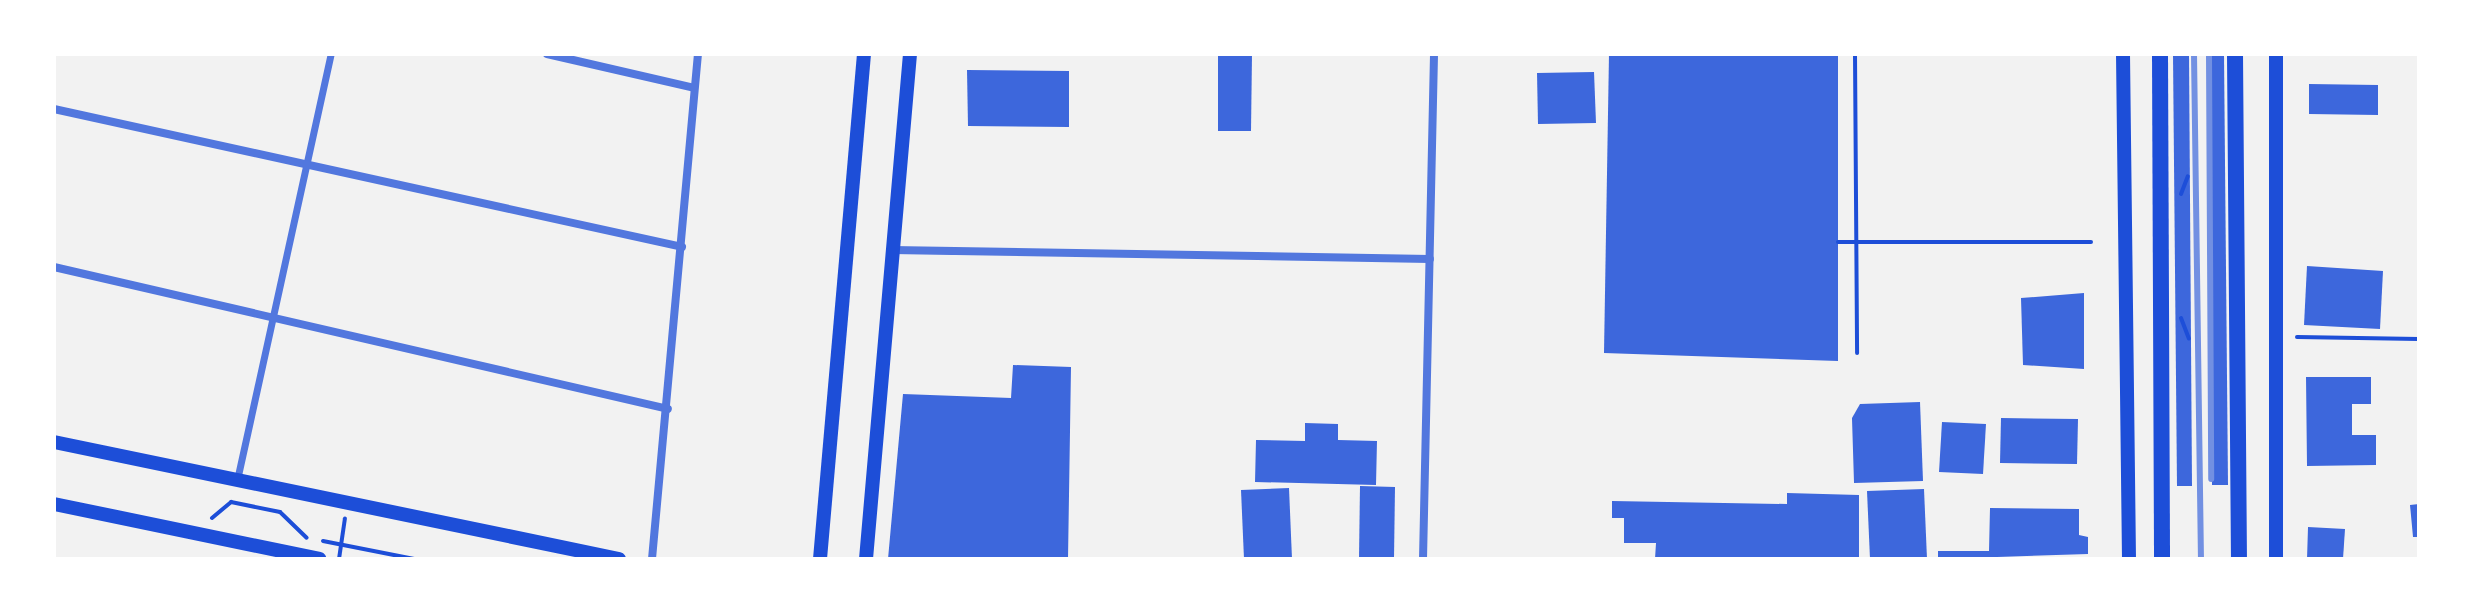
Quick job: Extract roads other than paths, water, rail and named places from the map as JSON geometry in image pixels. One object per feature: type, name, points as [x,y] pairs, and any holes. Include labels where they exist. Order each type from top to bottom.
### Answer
[{"type":"main road","points":[[820,559],[864,54]]},
{"type":"main road","points":[[866,559],[910,54]]},
{"type":"main road","points":[[2123,54],[2129,559]]},
{"type":"main road","points":[[2160,54],[2162,559]]},
{"type":"main road","points":[[2235,54],[2239,559]]},
{"type":"main road","points":[[2276,54],[2276,559]]},
{"type":"main road","points":[[54,442],[619,559]]},
{"type":"main road","points":[[54,504],[319,559]]},
{"type":"street","points":[[237,480],[331,54]]},
{"type":"street","points":[[547,54],[694,88]]},
{"type":"street","points":[[652,559],[698,54]]},
{"type":"street","points":[[1423,559],[1434,54]]},
{"type":"street","points":[[54,109],[682,247]]},
{"type":"street","points":[[892,250],[1430,259]]},
{"type":"street","points":[[54,267],[273,314],[668,409]]},
{"type":"railway","points":[[2194,54],[2201,559]]},
{"type":"railway","points":[[2209,54],[2211,479]]}]
